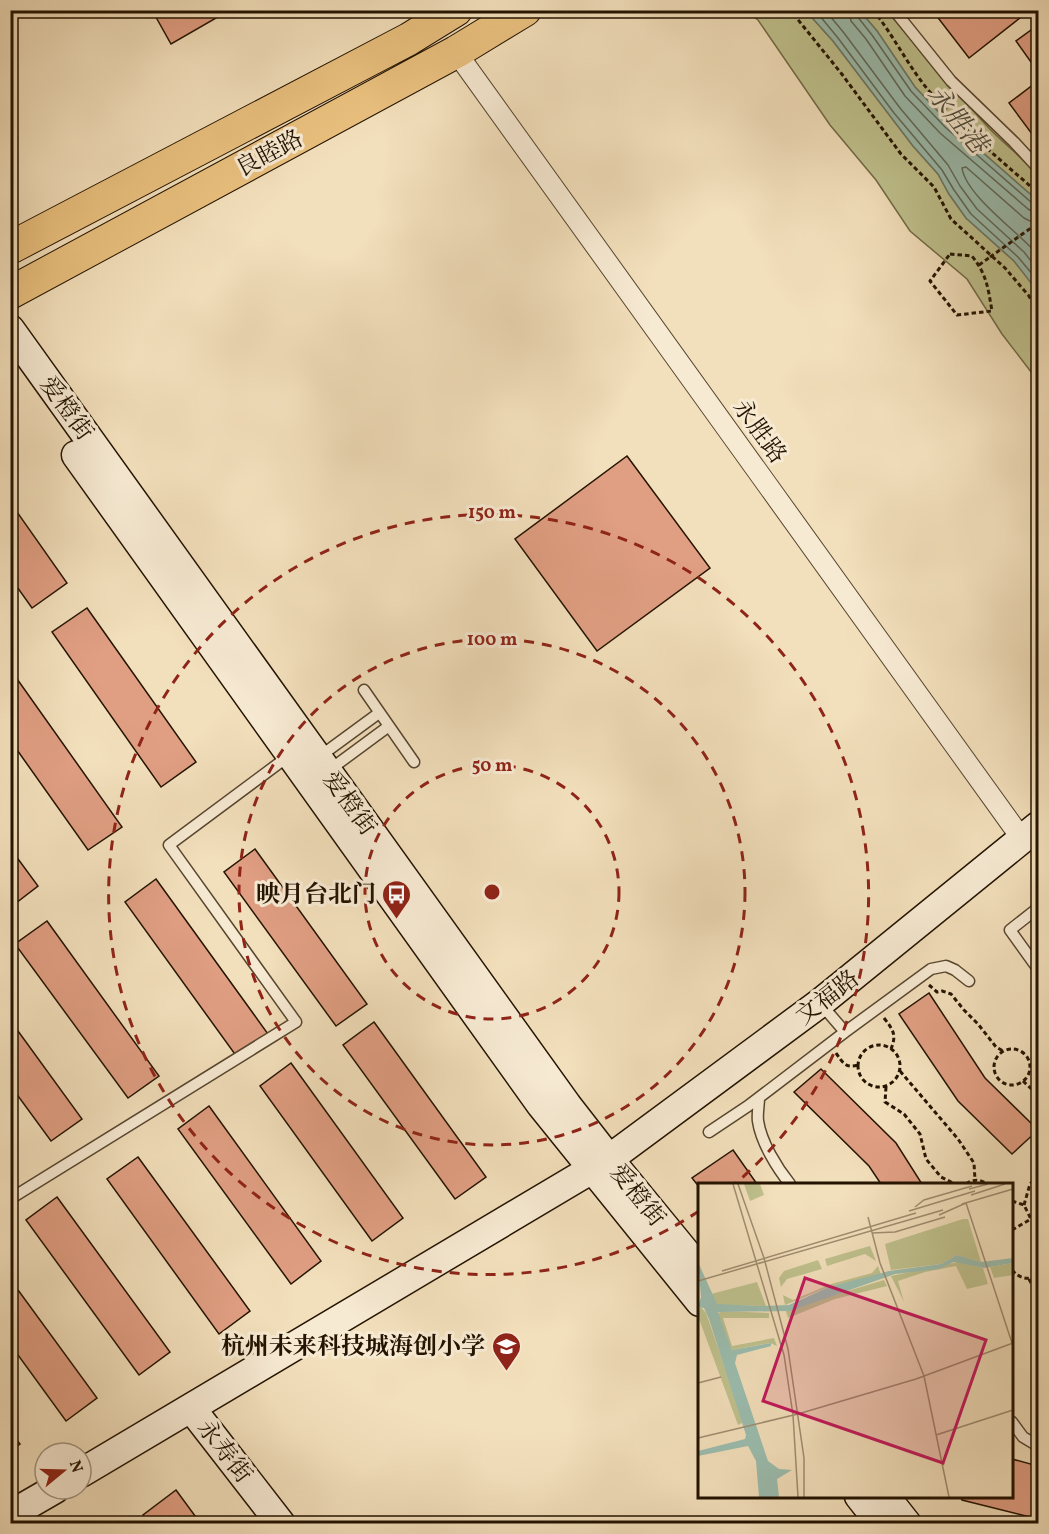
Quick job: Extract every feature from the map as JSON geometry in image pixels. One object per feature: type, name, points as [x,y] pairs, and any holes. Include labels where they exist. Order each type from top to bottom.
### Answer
[{"type":"main road","name":"良睦路","points":[[10,248],[409,39],[456,10]]},
{"type":"main road","name":"良睦路","points":[[10,293],[456,52],[525,10]]},
{"type":"street","name":"永胜路","points":[[456,52],[1030,833]]},
{"type":"street","name":"爱橙街","points":[[10,329],[312,761],[541,1106],[600,1164],[698,1269]]},
{"type":"street","name":"爱橙街","points":[[10,363],[312,761],[560,1096],[600,1164],[698,1301]]},
{"type":"street","name":"文福路","points":[[93,1466],[600,1164],[820,1003],[1030,833]]},
{"type":"street","name":"永寿街","points":[[191,1408],[281,1524]]},
{"type":"street","points":[[860,1498],[881,1524]]},
{"type":"street","points":[[886,1498],[908,1524]]},
{"type":"street","points":[[12,1511],[33,1500]]},
{"type":"lane","points":[[894,10],[951,81],[1038,168]]},
{"type":"lane","points":[[364,690],[414,762]]},
{"type":"lane","points":[[10,1199],[296,1022],[170,845],[312,761],[379,713]]},
{"type":"lane","points":[[312,761],[389,726]]},
{"type":"lane","points":[[1038,908],[1010,930],[1038,969]]},
{"type":"lane","points":[[709,1132],[759,1098],[930,969],[946,966],[969,981]]},
{"type":"lane","points":[[820,1003],[845,1032]]},
{"type":"lane","points":[[759,1098],[758,1120],[762,1137],[788,1183]]},
{"type":"lane","points":[[1013,1424],[1023,1437],[1038,1446]]},
{"type":"path","points":[[787,10],[795,16],[841,73],[901,154],[934,187],[951,219],[1005,268],[1029,296],[1038,312]]},
{"type":"path","points":[[873,10],[930,92],[971,133],[1038,193]]},
{"type":"path","points":[[979,265],[1038,223]]},
{"type":"path","points":[[950,254],[972,256],[979,265],[986,278],[992,311],[957,315],[930,280],[950,254]]},
{"type":"path","points":[[921,976],[937,992],[951,994],[996,1047],[1003,1051]]},
{"type":"path","points":[[877,1008],[893,1031],[895,1039],[891,1049]]},
{"type":"path","points":[[829,1044],[844,1065],[852,1067],[858,1065]]},
{"type":"path","points":[[874,1045],[891,1049],[899,1057],[901,1064],[897,1078],[886,1087],[879,1088],[866,1083],[858,1071],[860,1058],[868,1048],[874,1045]]},
{"type":"path","points":[[1014,1049],[1028,1058],[1030,1070],[1023,1081],[1018,1084],[1006,1084],[996,1077],[993,1065],[998,1054],[1003,1051],[1014,1049]]},
{"type":"path","points":[[900,1071],[958,1139],[974,1163],[975,1180]]},
{"type":"path","points":[[1023,1081],[1038,1095]]},
{"type":"path","points":[[886,1087],[885,1102],[904,1114],[920,1134],[926,1159],[941,1178],[951,1183]]},
{"type":"path","points":[[1038,1175],[1030,1184],[1024,1205],[1031,1219],[1038,1226]]},
{"type":"path","points":[[970,1183],[975,1180],[984,1183]]},
{"type":"path","points":[[1013,1202],[1024,1205]]},
{"type":"path","points":[[1013,1229],[1031,1219]]},
{"type":"path","points":[[1013,1272],[1017,1276],[1029,1279],[1038,1276]]},
{"type":"path","points":[[1029,1279],[1038,1296]]},
{"type":"green space","points":[[745,11],[806,11],[833,41],[913,146],[938,174],[966,218],[1014,261],[1036,288],[1038,292],[1038,381],[1002,334],[967,279],[910,231],[876,180],[830,125],[758,20]]},
{"type":"green space","points":[[860,11],[887,11],[988,127],[1038,175],[1038,201],[949,123],[915,87],[877,31]]},
{"type":"water","points":[[806,11],[860,11],[877,31],[915,87],[949,123],[1038,201],[1038,292],[1014,261],[966,218],[938,174],[913,146],[833,41]]},
{"type":"building","points":[[152,10],[230,10],[171,44]]},
{"type":"building","points":[[932,10],[1030,10],[969,58]]},
{"type":"building","points":[[1038,25],[1038,72],[1016,41]]},
{"type":"building","points":[[1038,81],[1038,142],[1009,103]]},
{"type":"building","points":[[627,456],[710,568],[597,651],[515,539]]},
{"type":"building","points":[[10,502],[67,583],[32,608],[10,577]]},
{"type":"building","points":[[87,608],[196,762],[161,787],[52,632]]},
{"type":"building","points":[[10,669],[122,827],[88,850],[10,740]]},
{"type":"building","points":[[10,848],[38,886],[16,903],[10,896]]},
{"type":"building","points":[[255,849],[367,1004],[336,1026],[224,872]]},
{"type":"building","points":[[156,879],[268,1034],[237,1057],[125,902]]},
{"type":"building","points":[[47,921],[159,1076],[128,1098],[15,944]]},
{"type":"building","points":[[929,993],[985,1078],[1038,1130],[1012,1154],[958,1101],[899,1014]]},
{"type":"building","points":[[10,1020],[82,1119],[51,1141],[10,1085]]},
{"type":"building","points":[[374,1022],[486,1177],[455,1199],[343,1045]]},
{"type":"building","points":[[291,1063],[403,1218],[372,1241],[260,1086]]},
{"type":"building","points":[[821,1069],[896,1143],[921,1183],[880,1183],[869,1166],[794,1092]]},
{"type":"building","points":[[209,1106],[321,1261],[291,1284],[178,1129]]},
{"type":"building","points":[[733,1150],[756,1183],[698,1183],[698,1186],[692,1178]]},
{"type":"building","points":[[138,1157],[250,1311],[219,1334],[107,1179]]},
{"type":"building","points":[[57,1197],[170,1352],[139,1375],[26,1220]]},
{"type":"building","points":[[10,1279],[97,1398],[66,1421],[10,1344]]},
{"type":"building","points":[[10,1431],[20,1444],[10,1451]]},
{"type":"building","points":[[1013,1459],[1038,1466],[1038,1519],[961,1498],[1013,1498]]},
{"type":"building","points":[[176,1490],[201,1524],[149,1524],[143,1515]]},
{"type":"place","name":"映月台北门","points":[[397,920]]},
{"type":"place","name":"杭州未来科技城海创小学","points":[[506,1372]]},
{"type":"water label","name":"永胜港","points":[[958,119]]}]
